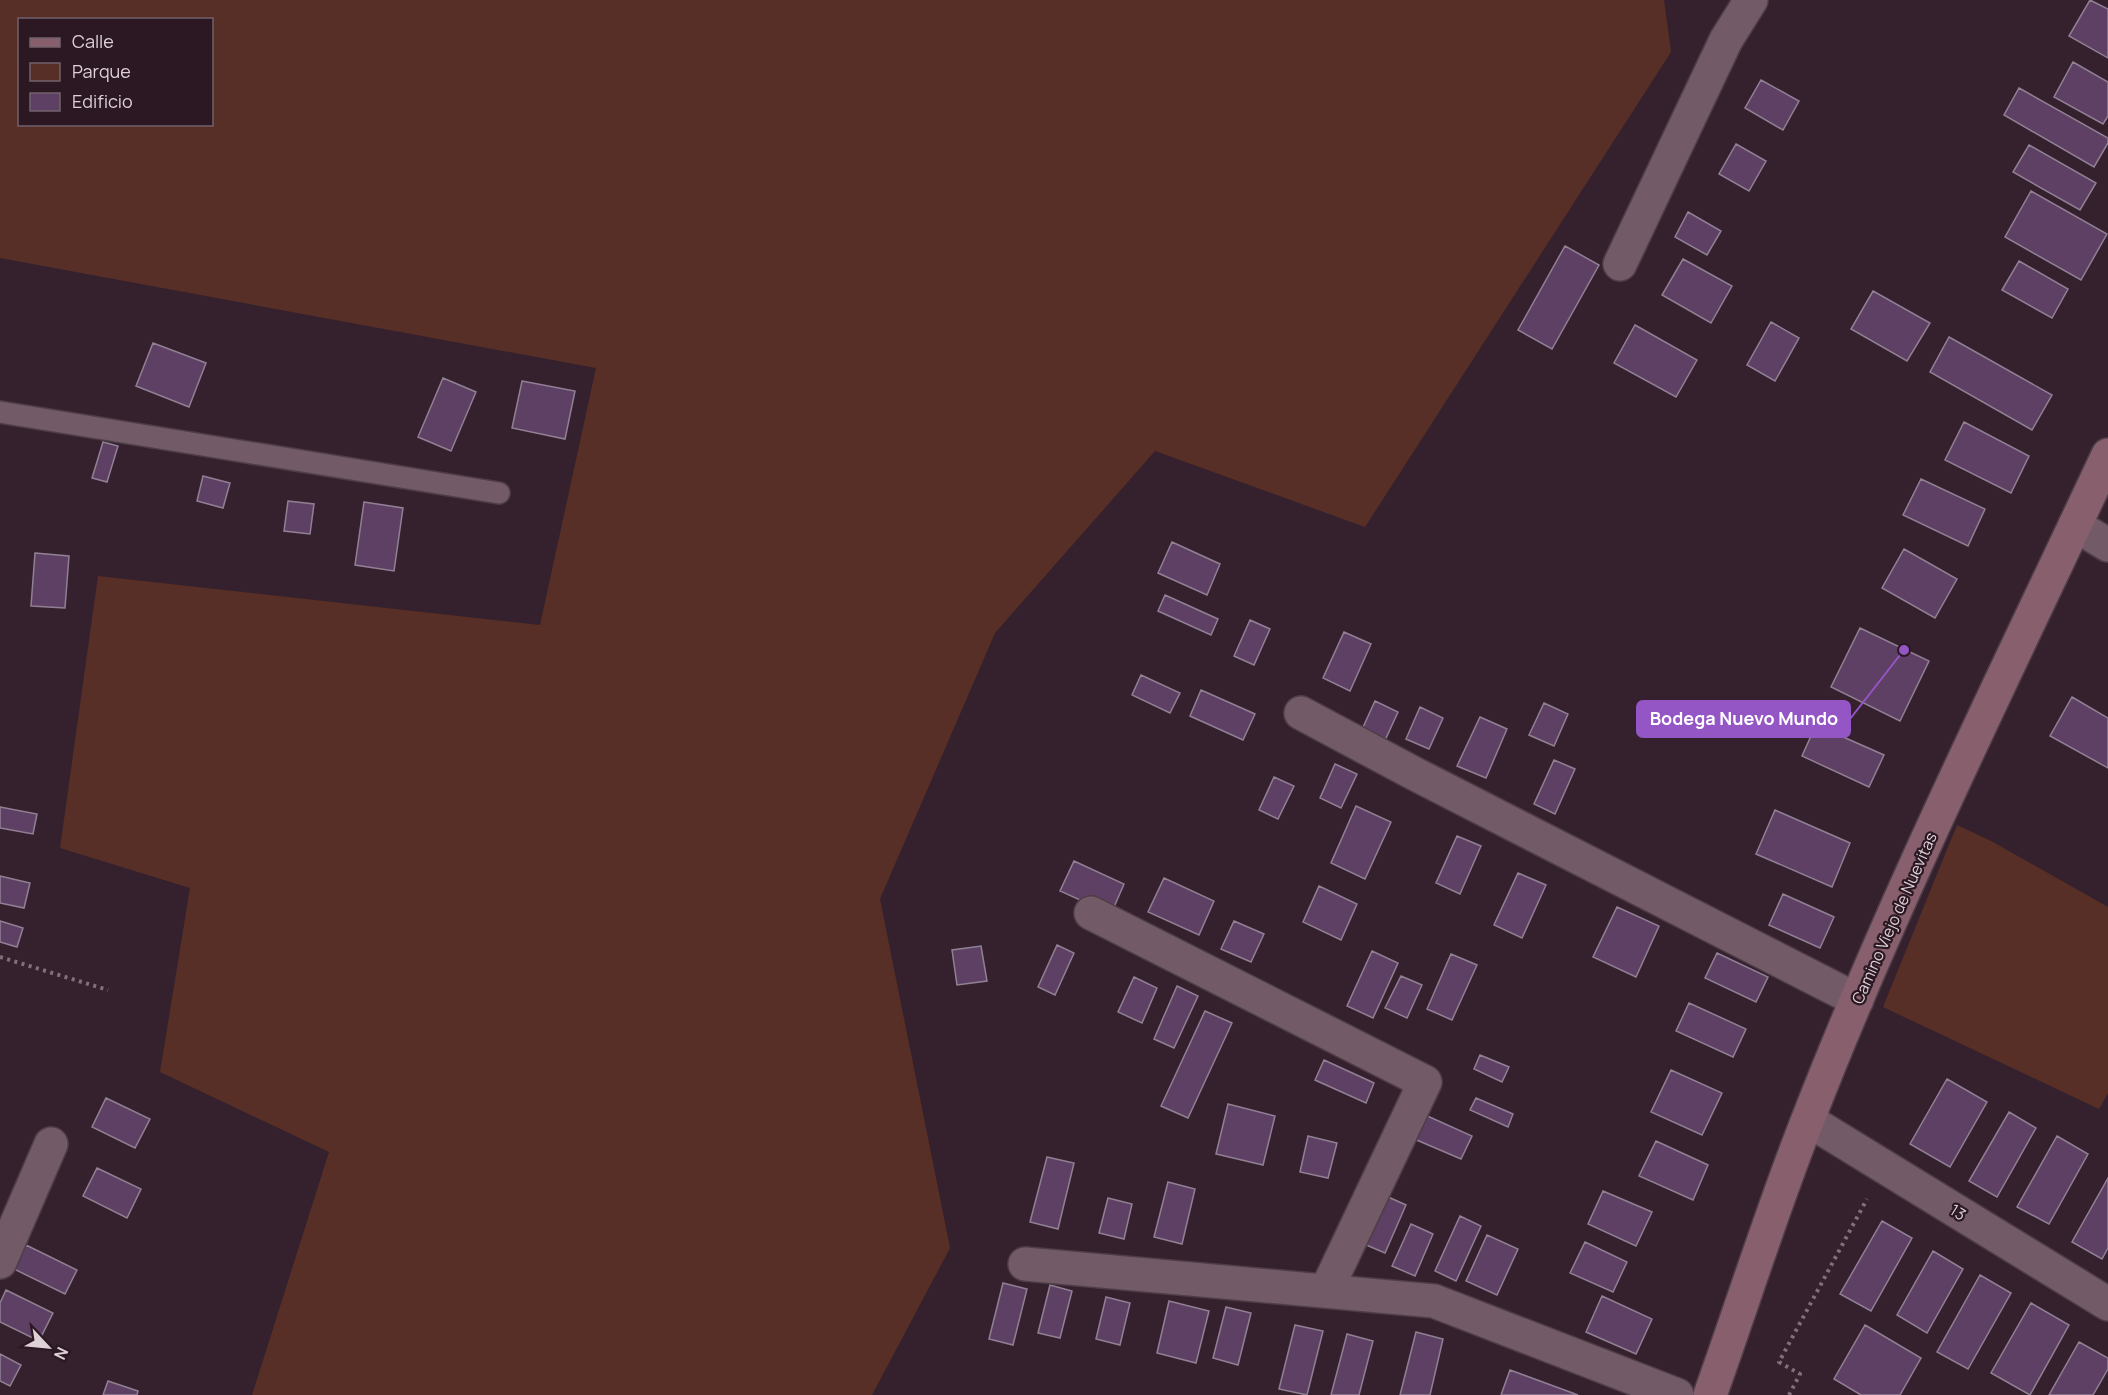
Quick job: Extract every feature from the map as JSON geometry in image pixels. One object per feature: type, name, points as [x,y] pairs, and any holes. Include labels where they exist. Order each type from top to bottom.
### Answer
[{"type":"street","points":[[1620,264],[1726,40],[1751,0]]},
{"type":"street","name":"Camino Viejo de Nuevitas","points":[[1710,1395],[1808,1120],[1857,1000],[1975,734],[2108,455]]},
{"type":"street","points":[[2075,525],[2108,545]]},
{"type":"street","points":[[1301,713],[1417,775],[1857,1000]]},
{"type":"street","points":[[1091,913],[1425,1082],[1326,1291]]},
{"type":"street","name":"13","points":[[1808,1120],[2108,1304]]},
{"type":"street","points":[[0,1262],[51,1144]]},
{"type":"street","points":[[1025,1264],[1434,1301],[1677,1395]]},
{"type":"lane","points":[[0,412],[499,493]]},
{"type":"path","points":[[0,957],[108,990]]},
{"type":"path","points":[[1789,1395],[1800,1374],[1779,1362],[1884,1167]]},
{"type":"green space","points":[[0,0],[1664,0],[1671,52],[1365,527],[1155,451],[995,633],[880,899],[950,1248],[872,1395],[252,1395],[329,1152],[160,1072],[190,888],[60,848],[98,576],[540,625],[596,368],[0,258]]},
{"type":"green space","points":[[1957,825],[1993,842],[2108,907],[2108,1093],[2099,1109],[1883,1007]]},
{"type":"building","points":[[2090,0],[2108,9],[2108,58],[2069,36]]},
{"type":"building","points":[[2073,62],[2108,82],[2108,116],[2103,124],[2054,97]]},
{"type":"building","points":[[1761,80],[1799,101],[1783,130],[1745,108]]},
{"type":"building","points":[[2019,88],[2108,138],[2108,143],[2094,167],[2004,115]]},
{"type":"building","points":[[1736,144],[1766,161],[1749,191],[1719,174]]},
{"type":"building","points":[[2029,145],[2096,183],[2080,210],[2013,172]]},
{"type":"building","points":[[2031,191],[2107,234],[2081,280],[2005,237]]},
{"type":"building","points":[[1688,212],[1721,231],[1707,255],[1675,237]]},
{"type":"building","points":[[1565,246],[1599,265],[1552,349],[1518,330]]},
{"type":"building","points":[[1683,259],[1732,286],[1711,323],[1662,295]]},
{"type":"building","points":[[2019,261],[2068,289],[2052,318],[2002,290]]},
{"type":"building","points":[[1873,291],[1930,323],[1907,361],[1851,329]]},
{"type":"building","points":[[1771,322],[1799,338],[1775,381],[1747,365]]},
{"type":"building","points":[[1635,325],[1697,360],[1676,397],[1614,363]]},
{"type":"building","points":[[1949,337],[2052,395],[2032,430],[1930,372]]},
{"type":"building","points":[[153,343],[206,363],[189,407],[136,386]]},
{"type":"building","points":[[443,378],[476,392],[451,451],[418,437]]},
{"type":"building","points":[[522,381],[575,391],[565,439],[512,428]]},
{"type":"building","points":[[1964,422],[2029,456],[2011,493],[1945,460]]},
{"type":"building","points":[[103,442],[118,446],[107,482],[92,478]]},
{"type":"building","points":[[203,476],[230,483],[223,508],[197,501]]},
{"type":"building","points":[[1921,479],[1985,509],[1968,546],[1903,515]]},
{"type":"building","points":[[288,501],[314,504],[310,534],[284,531]]},
{"type":"building","points":[[364,502],[403,508],[394,571],[355,565]]},
{"type":"building","points":[[1172,542],[1220,564],[1207,595],[1158,573]]},
{"type":"building","points":[[1904,549],[1957,579],[1935,618],[1882,588]]},
{"type":"building","points":[[35,553],[69,556],[65,608],[31,606]]},
{"type":"building","points":[[1165,595],[1218,619],[1211,635],[1158,611]]},
{"type":"building","points":[[1250,620],[1270,629],[1254,665],[1234,656]]},
{"type":"building","points":[[1860,628],[1929,661],[1900,721],[1831,687]]},
{"type":"building","points":[[1344,632],[1371,644],[1350,691],[1323,678]]},
{"type":"building","points":[[1141,675],[1180,693],[1170,713],[1132,695]]},
{"type":"building","points":[[1201,690],[1255,714],[1243,740],[1190,716]]},
{"type":"building","points":[[2072,697],[2108,718],[2108,768],[2050,736]]},
{"type":"building","points":[[1375,701],[1398,712],[1382,747],[1359,736]]},
{"type":"building","points":[[1544,703],[1568,714],[1554,746],[1529,735]]},
{"type":"building","points":[[1420,707],[1443,718],[1429,749],[1406,739]]},
{"type":"building","points":[[1480,717],[1507,729],[1486,778],[1457,766]]},
{"type":"building","points":[[1816,725],[1884,755],[1869,787],[1802,756]]},
{"type":"building","points":[[1554,760],[1575,769],[1555,814],[1534,804]]},
{"type":"building","points":[[1335,764],[1357,774],[1341,808],[1320,798]]},
{"type":"building","points":[[1274,777],[1294,786],[1278,819],[1259,810]]},
{"type":"building","points":[[1356,806],[1391,822],[1365,879],[1331,863]]},
{"type":"building","points":[[0,807],[37,814],[33,834],[0,828]]},
{"type":"building","points":[[1775,810],[1850,843],[1832,887],[1756,854]]},
{"type":"building","points":[[1457,836],[1481,846],[1460,894],[1436,883]]},
{"type":"building","points":[[1074,861],[1124,884],[1111,914],[1060,891]]},
{"type":"building","points":[[1518,873],[1546,885],[1522,938],[1494,925]]},
{"type":"building","points":[[0,876],[30,883],[24,908],[0,903]]},
{"type":"building","points":[[1164,878],[1214,901],[1199,935],[1148,912]]},
{"type":"building","points":[[1319,886],[1357,904],[1341,940],[1303,922]]},
{"type":"building","points":[[1783,894],[1834,917],[1820,948],[1769,925]]},
{"type":"building","points":[[1617,907],[1659,926],[1636,977],[1593,957]]},
{"type":"building","points":[[0,921],[23,928],[17,947],[0,942]]},
{"type":"building","points":[[1234,921],[1264,934],[1251,962],[1221,949]]},
{"type":"building","points":[[1057,945],[1074,953],[1055,995],[1038,987]]},
{"type":"building","points":[[981,946],[987,981],[957,985],[952,950]]},
{"type":"building","points":[[1372,951],[1398,963],[1373,1018],[1347,1006]]},
{"type":"building","points":[[1717,953],[1768,977],[1756,1002],[1705,978]]},
{"type":"building","points":[[1451,954],[1477,965],[1452,1020],[1427,1009]]},
{"type":"building","points":[[1401,976],[1422,985],[1407,1018],[1385,1008]]},
{"type":"building","points":[[1134,977],[1157,988],[1142,1023],[1118,1012]]},
{"type":"building","points":[[1177,986],[1198,996],[1174,1048],[1154,1039]]},
{"type":"building","points":[[1689,1003],[1746,1029],[1733,1057],[1676,1031]]},
{"type":"building","points":[[1205,1011],[1232,1023],[1188,1118],[1161,1106]]},
{"type":"building","points":[[1480,1055],[1509,1067],[1502,1082],[1474,1069]]},
{"type":"building","points":[[1324,1060],[1374,1083],[1366,1103],[1315,1080]]},
{"type":"building","points":[[1671,1070],[1722,1093],[1702,1135],[1651,1112]]},
{"type":"building","points":[[1947,1079],[1987,1102],[1950,1167],[1910,1144]]},
{"type":"building","points":[[106,1098],[150,1119],[135,1148],[92,1127]]},
{"type":"building","points":[[1476,1098],[1513,1114],[1508,1127],[1470,1110]]},
{"type":"building","points":[[1228,1104],[1275,1116],[1263,1165],[1216,1154]]},
{"type":"building","points":[[2009,1112],[2036,1128],[1997,1197],[1969,1181]]},
{"type":"building","points":[[1423,1114],[1472,1136],[1461,1159],[1412,1138]]},
{"type":"building","points":[[1308,1136],[1337,1143],[1328,1178],[1300,1172]]},
{"type":"building","points":[[2057,1136],[2088,1154],[2049,1224],[2017,1207]]},
{"type":"building","points":[[1656,1141],[1708,1165],[1693,1200],[1639,1176]]},
{"type":"building","points":[[1047,1157],[1074,1163],[1058,1229],[1030,1222]]},
{"type":"building","points":[[97,1168],[141,1189],[127,1218],[83,1196]]},
{"type":"building","points":[[2108,1178],[2108,1248],[2102,1259],[2072,1242]]},
{"type":"building","points":[[1168,1182],[1195,1189],[1182,1244],[1154,1237]]},
{"type":"building","points":[[1603,1191],[1652,1212],[1636,1246],[1588,1224]]},
{"type":"building","points":[[1386,1196],[1406,1205],[1385,1253],[1364,1244]]},
{"type":"building","points":[[1108,1198],[1132,1204],[1124,1239],[1099,1233]]},
{"type":"building","points":[[1460,1216],[1481,1226],[1456,1281],[1435,1271]]},
{"type":"building","points":[[1882,1221],[1912,1238],[1871,1311],[1840,1294]]},
{"type":"building","points":[[1411,1224],[1433,1234],[1415,1276],[1392,1266]]},
{"type":"building","points":[[1487,1235],[1518,1249],[1497,1295],[1466,1281]]},
{"type":"building","points":[[1585,1242],[1627,1262],[1613,1292],[1570,1273]]},
{"type":"building","points":[[26,1245],[77,1270],[65,1294],[14,1269]]},
{"type":"building","points":[[1933,1251],[1963,1269],[1927,1333],[1897,1315]]},
{"type":"building","points":[[1980,1275],[2011,1293],[1968,1369],[1937,1352]]},
{"type":"building","points":[[1003,1283],[1027,1289],[1013,1345],[989,1339]]},
{"type":"building","points":[[1050,1285],[1072,1291],[1060,1338],[1038,1333]]},
{"type":"building","points":[[6,1290],[53,1313],[39,1341],[0,1322],[0,1303]]},
{"type":"building","points":[[1602,1296],[1652,1319],[1636,1354],[1586,1332]]},
{"type":"building","points":[[1106,1297],[1130,1303],[1120,1345],[1096,1339]]},
{"type":"building","points":[[1169,1301],[1209,1311],[1196,1363],[1157,1353]]},
{"type":"building","points":[[2031,1303],[2069,1325],[2030,1395],[1991,1373]]},
{"type":"building","points":[[1226,1307],[1251,1313],[1238,1365],[1213,1358]]},
{"type":"building","points":[[1295,1325],[1323,1331],[1307,1395],[1279,1389]]},
{"type":"building","points":[[1865,1325],[1921,1358],[1900,1395],[1861,1395],[1834,1379]]},
{"type":"building","points":[[1416,1332],[1443,1339],[1430,1395],[1400,1395]]},
{"type":"building","points":[[1347,1334],[1373,1341],[1359,1395],[1331,1395]]},
{"type":"building","points":[[2079,1342],[2108,1358],[2108,1369],[2093,1395],[2049,1395]]},
{"type":"building","points":[[0,1354],[21,1365],[10,1386],[0,1381]]},
{"type":"building","points":[[1510,1370],[1578,1395],[1501,1395]]},
{"type":"building","points":[[108,1381],[138,1391],[137,1395],[103,1395]]},
{"type":"place","name":"Bodega Nuevo Mundo","points":[[1904,650]]}]
